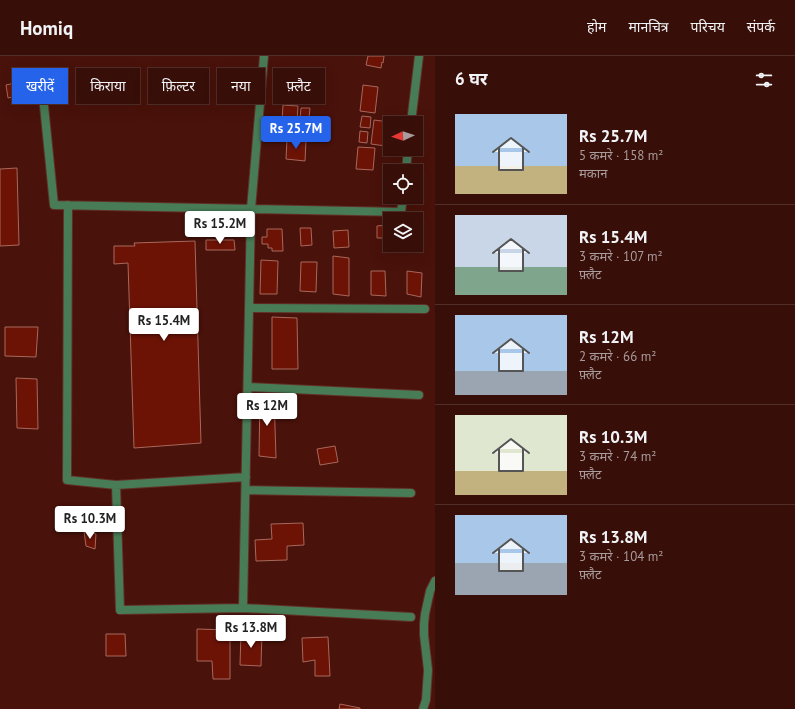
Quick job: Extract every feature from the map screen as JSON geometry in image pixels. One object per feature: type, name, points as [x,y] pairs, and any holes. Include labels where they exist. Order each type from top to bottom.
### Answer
[{"type":"street","points":[[243,608],[251,209],[264,56]]},
{"type":"street","points":[[412,116],[419,56]]},
{"type":"street","points":[[44,104],[54,205],[401,212],[402,204]]},
{"type":"street","points":[[68,205],[67,480],[116,486],[246,477]]},
{"type":"street","points":[[249,308],[425,309]]},
{"type":"street","points":[[248,387],[419,395]]},
{"type":"street","points":[[116,486],[120,610],[243,608],[410,617]]},
{"type":"street","points":[[246,490],[411,493]]},
{"type":"street","points":[[423,709],[426,700],[428,670],[424,624],[430,591],[435,581]]},
{"type":"building","points":[[368,56],[384,56],[381,68],[366,65]]},
{"type":"building","points":[[12,84],[12,97],[8,98],[6,85]]},
{"type":"building","points":[[363,85],[378,87],[375,113],[360,111]]},
{"type":"building","points":[[283,105],[298,106],[296,137],[281,137]]},
{"type":"building","points":[[301,108],[310,108],[309,118],[300,118]]},
{"type":"building","points":[[362,116],[371,117],[370,128],[360,127]]},
{"type":"building","points":[[374,120],[383,121],[383,146],[371,144]]},
{"type":"building","points":[[299,124],[307,125],[306,135],[298,135]]},
{"type":"building","points":[[360,131],[368,132],[367,143],[359,142]]},
{"type":"building","points":[[287,139],[306,140],[305,161],[286,159]]},
{"type":"building","points":[[358,147],[375,148],[373,170],[356,169]]},
{"type":"building","points":[[17,168],[19,245],[0,246],[0,169]]},
{"type":"building","points":[[383,225],[383,238],[377,238],[377,226]]},
{"type":"building","points":[[300,228],[311,228],[312,245],[301,246]]},
{"type":"building","points":[[267,229],[282,229],[283,251],[272,251],[272,248],[268,248],[268,244],[262,244],[262,237],[267,237]]},
{"type":"building","points":[[348,230],[349,247],[334,248],[333,231]]},
{"type":"building","points":[[206,240],[234,240],[235,250],[206,250]]},
{"type":"building","points":[[195,241],[201,443],[134,448],[128,263],[114,264],[114,246],[135,246],[134,243]]},
{"type":"building","points":[[333,256],[349,258],[349,296],[333,294]]},
{"type":"building","points":[[261,260],[278,261],[277,294],[260,294]]},
{"type":"building","points":[[301,262],[317,262],[316,292],[300,291]]},
{"type":"building","points":[[371,271],[385,271],[386,296],[371,295]]},
{"type":"building","points":[[407,271],[422,273],[421,297],[407,294]]},
{"type":"building","points":[[272,317],[297,318],[298,369],[272,369]]},
{"type":"building","points":[[5,327],[38,327],[36,357],[5,356]]},
{"type":"building","points":[[16,378],[37,379],[38,429],[17,428]]},
{"type":"building","points":[[260,394],[274,395],[276,458],[259,456]]},
{"type":"building","points":[[335,446],[338,462],[320,465],[317,449]]},
{"type":"building","points":[[303,523],[304,545],[287,546],[287,560],[256,561],[255,540],[272,539],[271,524]]},
{"type":"building","points":[[84,531],[96,534],[95,549],[86,546]]},
{"type":"building","points":[[197,629],[230,630],[230,679],[213,679],[212,661],[197,661]]},
{"type":"building","points":[[262,631],[261,666],[240,665],[241,632]]},
{"type":"building","points":[[106,634],[125,634],[126,656],[106,656]]},
{"type":"building","points":[[328,637],[330,676],[315,676],[315,660],[303,662],[302,638]]},
{"type":"building","points":[[340,704],[360,708],[360,709],[339,709]]}]
